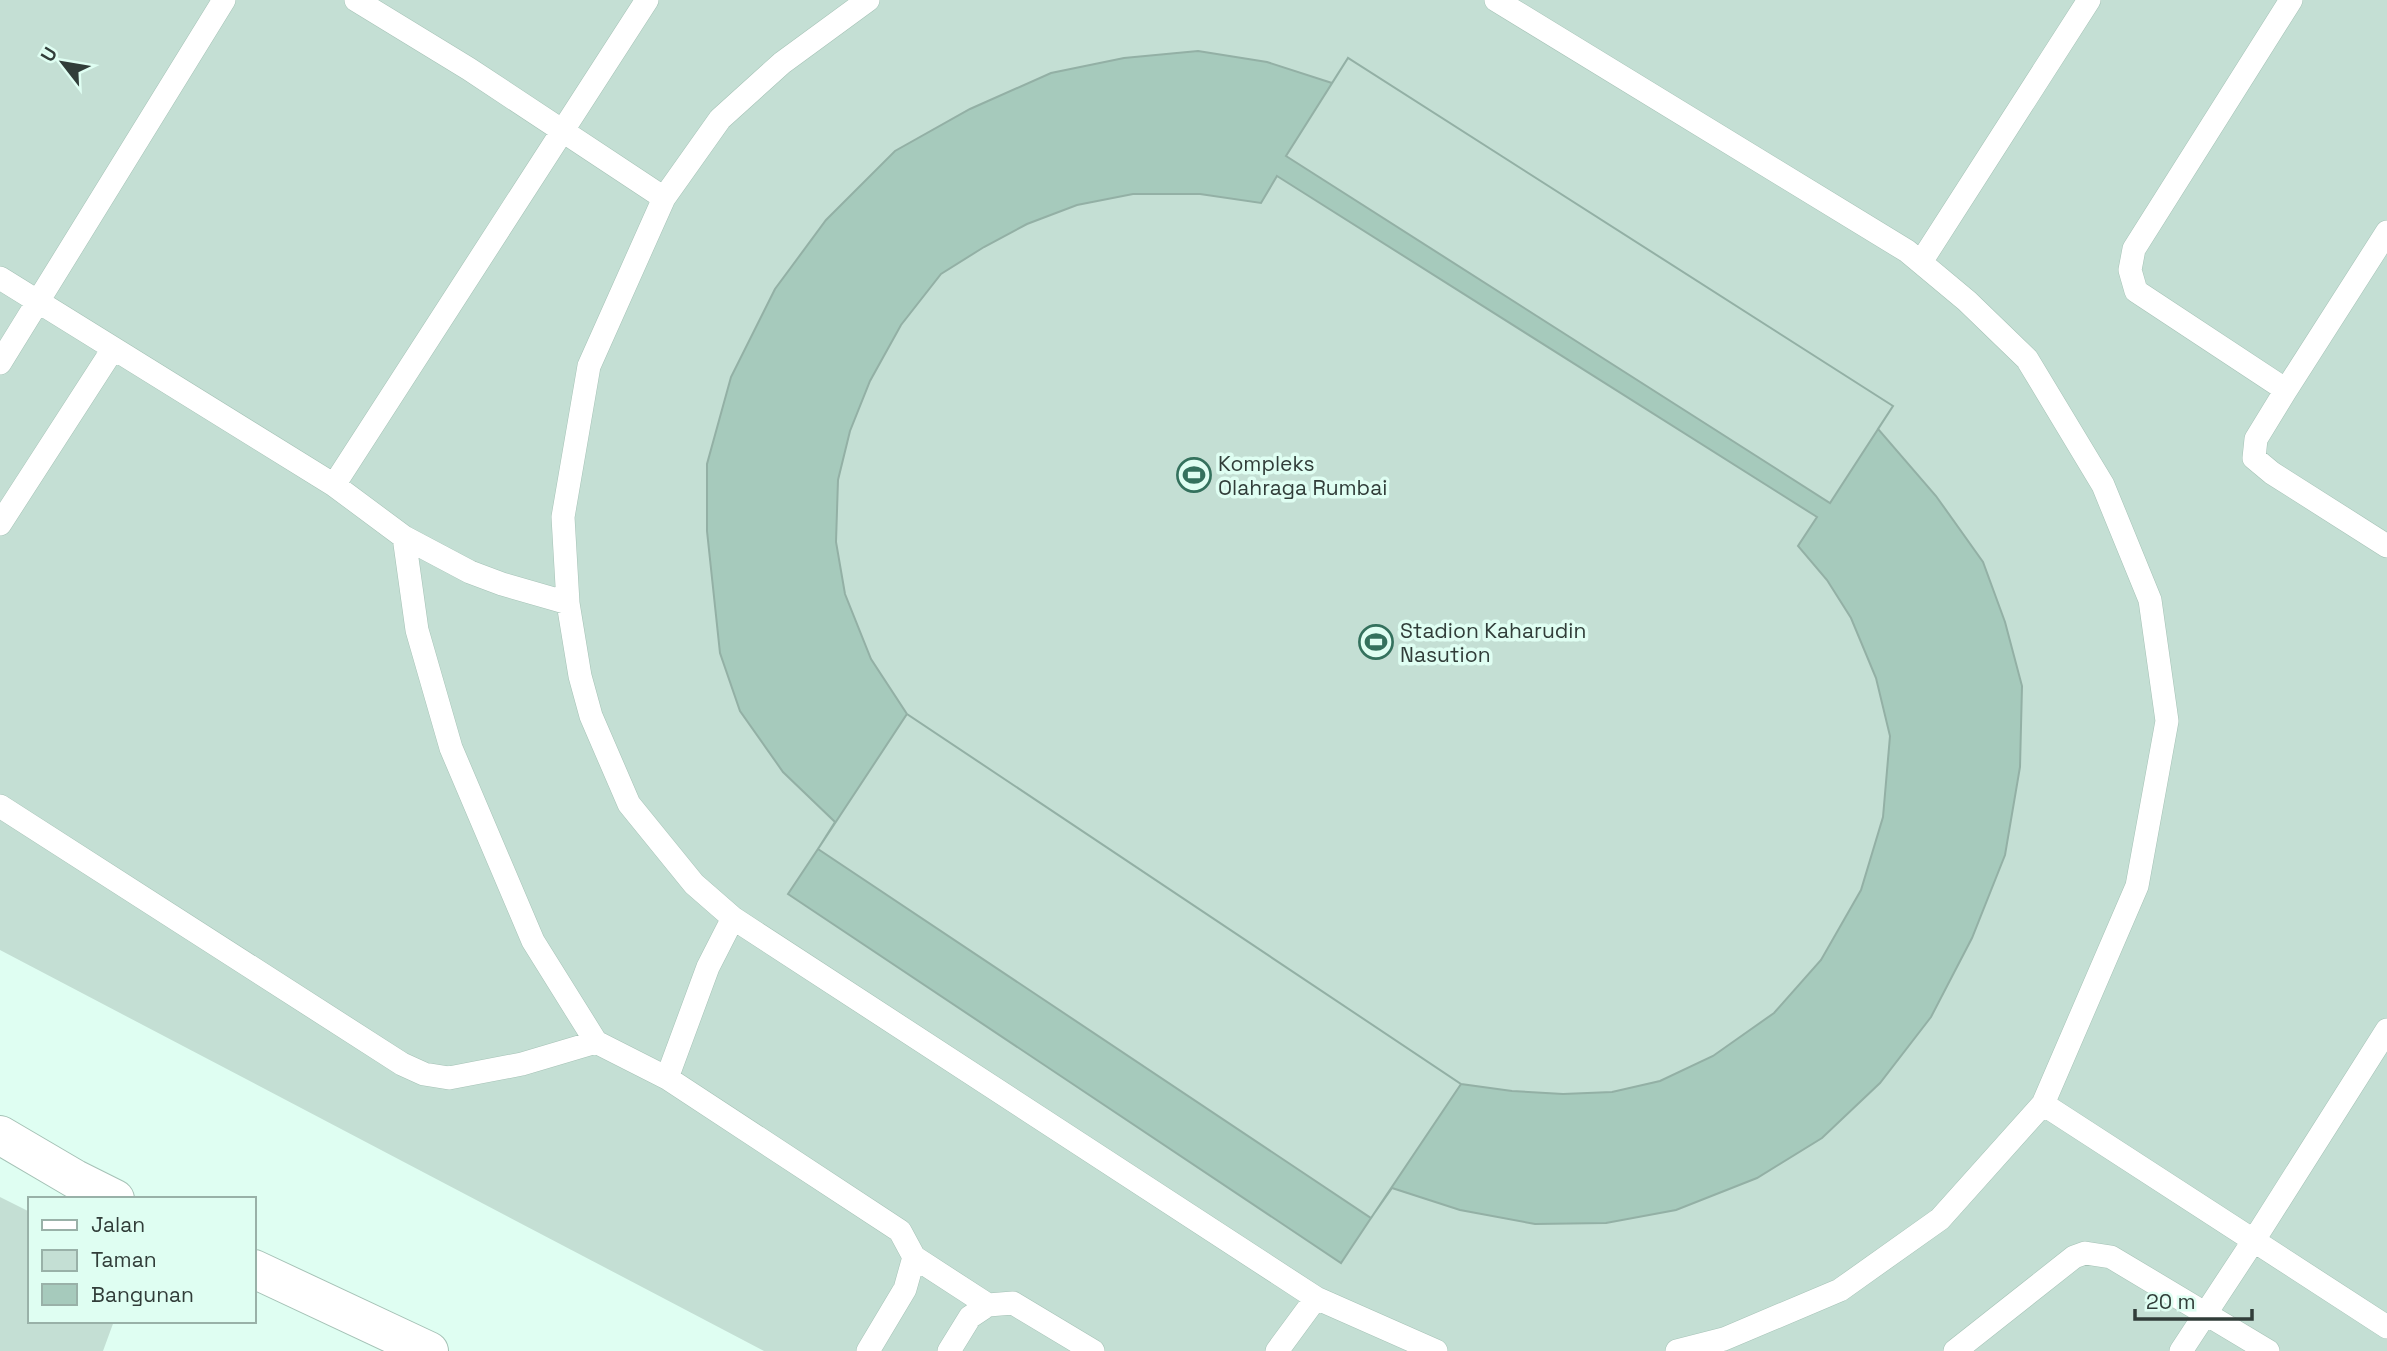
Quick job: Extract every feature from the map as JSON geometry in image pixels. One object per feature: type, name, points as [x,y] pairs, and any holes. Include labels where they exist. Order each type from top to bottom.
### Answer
[{"type":"main road","points":[[0,1135],[111,1197]]},
{"type":"main road","points":[[256,1270],[404,1346]]},
{"type":"lane","points":[[0,363],[224,0]]},
{"type":"lane","points":[[356,0],[469,69],[664,198]]},
{"type":"lane","points":[[334,485],[648,0]]},
{"type":"lane","points":[[868,0],[782,63],[720,119],[664,198],[589,366],[563,517],[568,603],[580,676],[591,716],[629,804],[694,884],[733,918],[1316,1298],[1436,1351]]},
{"type":"lane","points":[[1496,0],[1907,251],[1967,301],[2027,359],[2103,485],[2150,600],[2167,721],[2137,886],[2043,1104],[1940,1219],[1840,1290],[1724,1339],[1677,1351]]},
{"type":"lane","points":[[1921,262],[2089,0]]},
{"type":"lane","points":[[2286,390],[2136,291],[2130,270],[2134,249],[2291,0]]},
{"type":"lane","points":[[2387,232],[2256,439],[2254,458],[2272,473],[2387,546]]},
{"type":"lane","points":[[0,278],[334,485],[404,537],[470,572],[568,603]]},
{"type":"lane","points":[[0,524],[113,349]]},
{"type":"lane","points":[[404,537],[417,630],[451,748],[533,941],[596,1042],[667,1078],[900,1231],[915,1257],[988,1305]]},
{"type":"lane","points":[[0,807],[402,1064],[424,1074],[449,1078],[473,1075],[596,1042]]},
{"type":"lane","points":[[667,1078],[708,967],[733,918]]},
{"type":"lane","points":[[2181,1351],[2387,1030]]},
{"type":"lane","points":[[2043,1104],[2387,1326]]},
{"type":"lane","points":[[1955,1351],[2074,1257],[2085,1253],[2111,1257],[2268,1351]]},
{"type":"lane","points":[[868,1351],[905,1289],[915,1257]]},
{"type":"lane","points":[[1277,1351],[1316,1298]]},
{"type":"lane","points":[[949,1351],[970,1317],[988,1305],[1013,1303],[1093,1351]]},
{"type":"green space","name":"Kompleks Olahraga Rumbai","points":[[0,0],[2387,0],[2387,1351],[764,1351],[0,950]]},
{"type":"green space","points":[[0,1197],[28,1211],[28,1323],[113,1323],[103,1351],[0,1351]]},
{"type":"building","points":[[1198,51],[1267,62],[1332,83],[1348,58],[1893,406],[1878,429],[1936,496],[1983,562],[2005,622],[2022,686],[2020,767],[2005,855],[1972,938],[1931,1017],[1880,1083],[1822,1138],[1757,1178],[1676,1210],[1606,1223],[1535,1224],[1460,1210],[1392,1188],[1371,1218],[818,849],[835,822],[783,772],[740,711],[720,653],[707,531],[707,464],[731,377],[775,289],[826,220],[895,151],[970,109],[1051,73],[1124,58]],"holes":[[[1277,176],[1817,517],[1798,546],[1827,580],[1851,618],[1876,678],[1890,736],[1883,817],[1861,890],[1821,960],[1774,1013],[1713,1056],[1660,1081],[1612,1092],[1563,1094],[1461,1084],[907,714],[871,659],[845,594],[836,542],[838,480],[850,431],[870,381],[901,325],[941,274],[1027,224],[1077,205],[1133,194],[1200,194],[1261,203]]]},
{"type":"building","points":[[1348,58],[1893,406],[1830,503],[1286,156]]},
{"type":"building","points":[[907,714],[1461,1084],[1371,1218],[818,849]]},
{"type":"building","points":[[818,849],[1371,1218],[1341,1263],[788,894]]},
{"type":"place","name":"Kompleks Olahraga Rumbai","points":[[1194,475]]},
{"type":"place","name":"Stadion Kaharudin Nasution","points":[[1376,642]]}]
